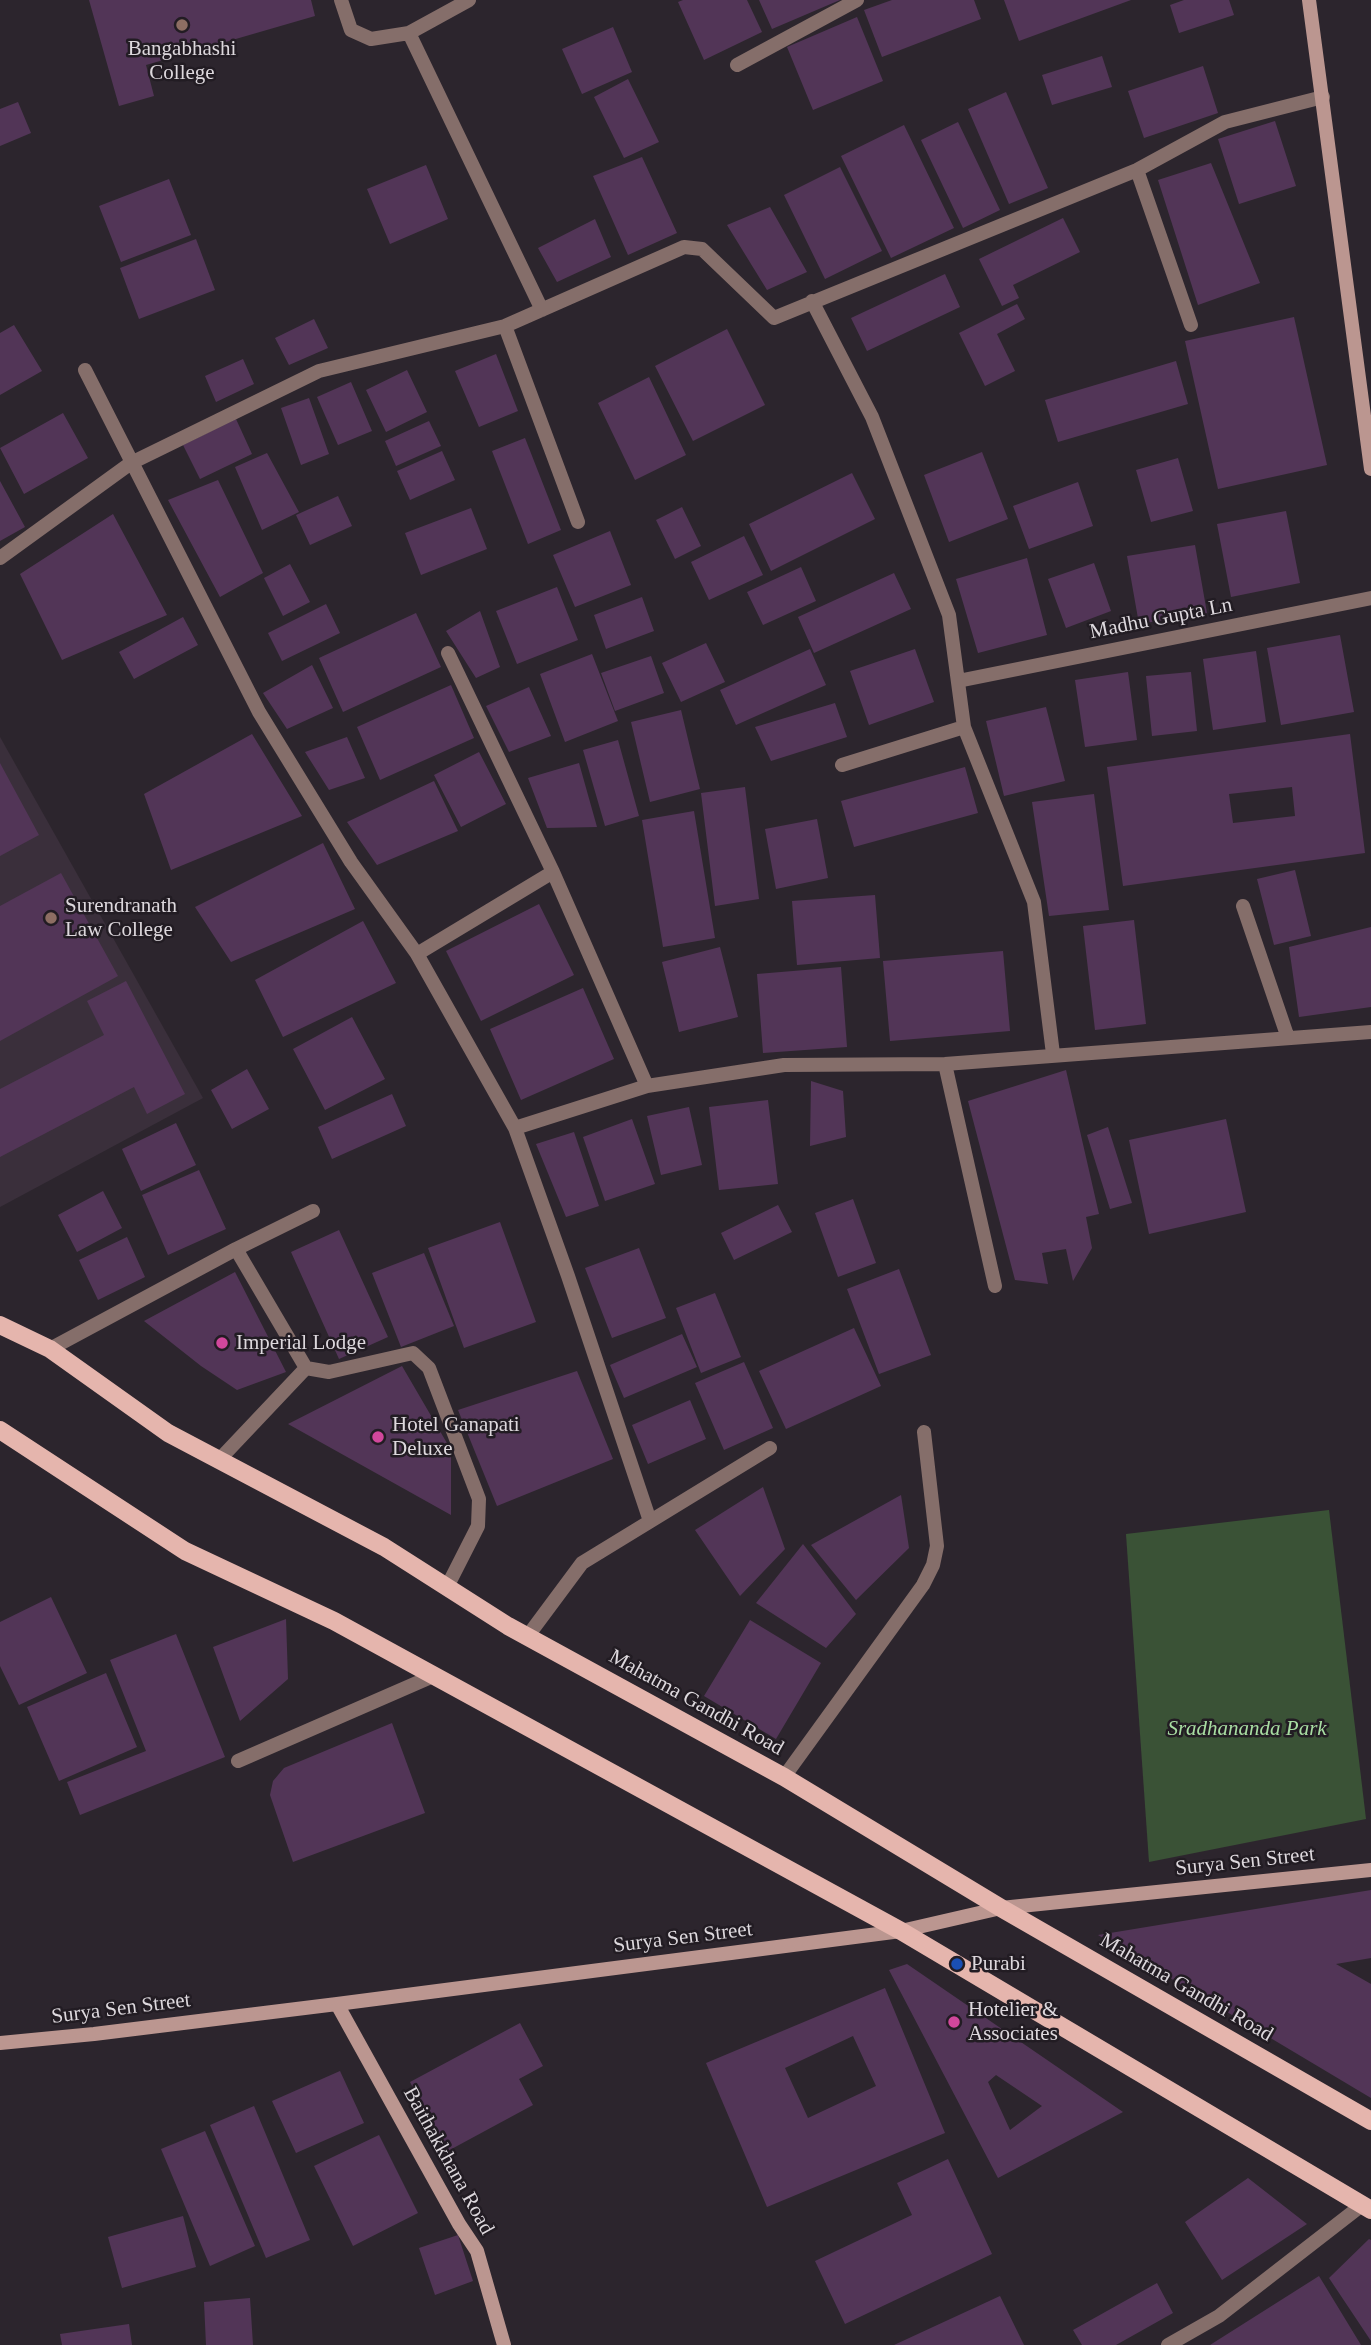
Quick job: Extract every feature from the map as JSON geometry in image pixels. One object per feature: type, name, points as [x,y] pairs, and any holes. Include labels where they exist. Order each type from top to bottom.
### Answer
[{"type":"main road","points":[[1309,0],[1371,469]]},
{"type":"main road","name":"Mahatma Gandhi Road","points":[[0,1325],[50,1349],[168,1433],[384,1547],[527,1637],[784,1777],[1001,1908],[1371,2121]]},
{"type":"main road","points":[[0,1430],[185,1551],[334,1621],[901,1931],[1366,2207]]},
{"type":"main road","name":"Surya Sen Street","points":[[0,2043],[337,2004],[901,1931],[1001,1908],[1371,1870]]},
{"type":"main road","name":"Baithakkhana Road","points":[[337,2004],[459,2224],[477,2251],[505,2345]]},
{"type":"street","points":[[341,0],[351,30],[371,39],[409,33],[469,0]]},
{"type":"street","points":[[737,65],[857,0]]},
{"type":"street","points":[[409,33],[542,310]]},
{"type":"street","points":[[0,558],[131,463],[319,371],[505,326],[684,247],[702,249],[774,318],[1138,170],[1225,122],[1323,97]]},
{"type":"street","points":[[1138,170],[1191,326]]},
{"type":"street","points":[[812,301],[872,416],[949,615],[964,727],[1034,902],[1054,1054]]},
{"type":"street","points":[[505,326],[578,522]]},
{"type":"street","points":[[85,370],[259,712],[351,862],[417,954],[515,1128],[650,1521]]},
{"type":"street","name":"Madhu Gupta Ln","points":[[958,681],[1371,598]]},
{"type":"street","points":[[448,653],[553,872],[647,1086]]},
{"type":"street","points":[[842,765],[964,727]]},
{"type":"street","points":[[417,954],[553,872]]},
{"type":"street","points":[[1243,906],[1288,1038]]},
{"type":"street","points":[[515,1128],[647,1086],[784,1065],[945,1064],[1371,1032]]},
{"type":"street","points":[[945,1064],[995,1286]]},
{"type":"street","points":[[50,1349],[236,1249],[313,1211]]},
{"type":"street","points":[[236,1249],[306,1367],[329,1372],[413,1353],[429,1368],[478,1499],[478,1526],[447,1587]]},
{"type":"street","points":[[219,1460],[306,1367]]},
{"type":"street","points":[[784,1777],[923,1584],[933,1565],[937,1546],[923,1432]]},
{"type":"street","points":[[527,1637],[582,1563],[770,1448]]},
{"type":"street","points":[[238,1761],[433,1676]]},
{"type":"street","points":[[1168,2345],[1219,2316],[1366,2207]]},
{"type":"shaded area","name":"Surendranath Law College","points":[[0,737],[203,1098],[0,1207]]},
{"type":"green space","name":"Sradhananda Park","points":[[1329,1510],[1366,1819],[1149,1862],[1126,1534]]},
{"type":"building","points":[[89,0],[311,0],[315,16],[146,65],[154,96],[119,106]]},
{"type":"building","points":[[747,0],[762,32],[704,60],[678,2]]},
{"type":"building","points":[[759,0],[840,0],[772,29]]},
{"type":"building","points":[[892,0],[974,0],[981,19],[882,57],[864,10]]},
{"type":"building","points":[[1004,0],[1131,0],[1019,41]]},
{"type":"building","points":[[1184,0],[1229,0],[1234,15],[1179,33],[1170,5]]},
{"type":"building","points":[[857,17],[883,81],[813,110],[787,47]]},
{"type":"building","points":[[613,27],[632,72],[582,94],[562,49]]},
{"type":"building","points":[[1102,56],[1112,87],[1052,105],[1042,75]]},
{"type":"building","points":[[1203,66],[1218,113],[1144,138],[1128,91]]},
{"type":"building","points":[[628,79],[659,142],[624,158],[594,97]]},
{"type":"building","points":[[1006,92],[1048,188],[1009,204],[968,109]]},
{"type":"building","points":[[18,102],[31,133],[0,146],[0,109]]},
{"type":"building","points":[[1275,121],[1296,186],[1239,204],[1218,139]]},
{"type":"building","points":[[958,122],[1000,210],[963,228],[921,140]]},
{"type":"building","points":[[904,125],[954,228],[891,258],[841,156]]},
{"type":"building","points":[[642,157],[677,233],[628,255],[593,176]]},
{"type":"building","points":[[1211,163],[1260,283],[1198,305],[1158,180]]},
{"type":"building","points":[[426,165],[448,219],[390,244],[367,189]]},
{"type":"building","points":[[840,167],[882,251],[825,279],[784,195]]},
{"type":"building","points":[[169,179],[191,235],[121,262],[99,206]]},
{"type":"building","points":[[770,207],[807,272],[767,290],[727,225]]},
{"type":"building","points":[[1063,218],[1080,252],[1013,285],[1019,298],[1002,306],[979,259]]},
{"type":"building","points":[[595,219],[611,257],[557,282],[538,248]]},
{"type":"building","points":[[196,239],[215,290],[139,319],[120,268]]},
{"type":"building","points":[[945,274],[960,307],[867,351],[851,318]]},
{"type":"building","points":[[1017,304],[1025,319],[997,334],[1015,371],[985,386],[959,333]]},
{"type":"building","points":[[1294,317],[1327,465],[1218,489],[1185,341]]},
{"type":"building","points":[[314,319],[328,348],[289,365],[275,338]]},
{"type":"building","points":[[14,325],[42,371],[0,395],[0,333]]},
{"type":"building","points":[[727,329],[765,405],[693,441],[655,366]]},
{"type":"building","points":[[496,354],[518,411],[479,427],[455,371]]},
{"type":"building","points":[[243,359],[254,384],[216,402],[205,376]]},
{"type":"building","points":[[1176,361],[1188,404],[1058,442],[1045,400]]},
{"type":"building","points":[[407,370],[427,412],[386,432],[366,390]]},
{"type":"building","points":[[649,377],[686,455],[635,480],[598,403]]},
{"type":"building","points":[[351,382],[372,431],[338,445],[317,397]]},
{"type":"building","points":[[309,398],[329,454],[301,465],[281,408]]},
{"type":"building","points":[[63,413],[88,458],[24,494],[0,448]]},
{"type":"building","points":[[236,419],[252,454],[200,479],[183,445]]},
{"type":"building","points":[[429,421],[441,446],[396,466],[385,441]]},
{"type":"building","points":[[525,438],[561,530],[528,544],[492,451]]},
{"type":"building","points":[[442,451],[455,480],[410,500],[397,471]]},
{"type":"building","points":[[982,452],[1008,519],[949,542],[924,475]]},
{"type":"building","points":[[267,453],[299,512],[262,530],[235,467]]},
{"type":"building","points":[[1178,458],[1193,511],[1151,522],[1136,470]]},
{"type":"building","points":[[852,473],[875,519],[771,571],[749,524]]},
{"type":"building","points":[[218,480],[263,573],[220,597],[168,500]]},
{"type":"building","points":[[0,481],[25,527],[0,541]]},
{"type":"building","points":[[1078,482],[1093,526],[1029,549],[1013,506]]},
{"type":"building","points":[[338,496],[352,526],[310,545],[296,515]]},
{"type":"building","points":[[682,507],[701,546],[675,559],[656,520]]},
{"type":"building","points":[[471,508],[487,549],[421,575],[405,533]]},
{"type":"building","points":[[1286,511],[1300,583],[1231,597],[1217,524]]},
{"type":"building","points":[[113,514],[167,615],[62,660],[20,574]]},
{"type":"building","points":[[610,531],[631,585],[575,607],[553,555]]},
{"type":"building","points":[[744,536],[763,575],[709,600],[691,562]]},
{"type":"building","points":[[1195,545],[1207,613],[1139,624],[1127,556]]},
{"type":"building","points":[[1027,558],[1047,635],[978,653],[956,579]]},
{"type":"building","points":[[1094,563],[1111,611],[1066,628],[1048,579]]},
{"type":"building","points":[[290,564],[310,602],[283,616],[264,578]]},
{"type":"building","points":[[801,567],[816,601],[763,625],[747,592]]},
{"type":"building","points":[[894,573],[911,609],[814,653],[798,617]]},
{"type":"building","points":[[557,587],[578,640],[517,664],[496,611]]},
{"type":"building","points":[[642,597],[654,631],[606,649],[594,615]]},
{"type":"building","points":[[326,604],[340,633],[282,661],[268,633]]},
{"type":"building","points":[[480,611],[500,667],[476,678],[446,631]]},
{"type":"building","points":[[416,613],[441,667],[343,712],[319,658]]},
{"type":"building","points":[[183,617],[198,645],[134,679],[119,652]]},
{"type":"building","points":[[1340,635],[1354,712],[1281,725],[1267,648]]},
{"type":"building","points":[[706,643],[725,682],[681,702],[662,663]]},
{"type":"building","points":[[810,649],[826,685],[736,725],[720,690]]},
{"type":"building","points":[[915,649],[934,702],[869,725],[850,671]]},
{"type":"building","points":[[1256,651],[1266,722],[1213,730],[1203,659]]},
{"type":"building","points":[[592,654],[618,721],[565,742],[540,674]]},
{"type":"building","points":[[651,656],[664,693],[615,711],[601,673]]},
{"type":"building","points":[[312,665],[333,708],[287,729],[263,693]]},
{"type":"building","points":[[1128,672],[1137,740],[1085,747],[1075,680]]},
{"type":"building","points":[[1191,672],[1197,731],[1152,736],[1146,676]]},
{"type":"building","points":[[451,685],[474,738],[380,780],[357,727]]},
{"type":"building","points":[[529,687],[551,736],[509,752],[486,706]]},
{"type":"building","points":[[835,703],[847,737],[771,761],[755,727]]},
{"type":"building","points":[[1046,707],[1065,781],[1004,796],[986,721]]},
{"type":"building","points":[[681,710],[700,789],[650,802],[631,722]]},
{"type":"building","points":[[252,734],[302,816],[171,870],[144,794]]},
{"type":"building","points":[[1350,734],[1365,853],[1123,886],[1107,767]],"holes":[[[1292,787],[1295,816],[1233,823],[1229,794]]]},
{"type":"building","points":[[347,737],[365,778],[329,790],[305,752]]},
{"type":"building","points":[[618,740],[639,816],[605,826],[583,750]]},
{"type":"building","points":[[479,752],[506,804],[461,827],[434,775]]},
{"type":"building","points":[[0,763],[39,835],[0,856]]},
{"type":"building","points":[[579,763],[597,827],[547,828],[528,778]]},
{"type":"building","points":[[965,767],[978,813],[854,847],[841,801]]},
{"type":"building","points":[[434,781],[458,831],[377,865],[347,822]]},
{"type":"building","points":[[745,787],[759,899],[715,906],[701,793]]},
{"type":"building","points":[[1094,794],[1109,910],[1049,916],[1032,802]]},
{"type":"building","points":[[694,811],[715,938],[663,947],[642,820]]},
{"type":"building","points":[[817,819],[828,878],[776,889],[765,829]]},
{"type":"building","points":[[323,843],[355,909],[231,962],[195,907]]},
{"type":"building","points":[[1295,870],[1311,936],[1274,945],[1257,879]]},
{"type":"building","points":[[61,873],[118,976],[0,1041],[0,906]]},
{"type":"building","points":[[875,895],[880,958],[797,965],[792,901]]},
{"type":"building","points":[[539,904],[574,975],[481,1021],[446,951]]},
{"type":"building","points":[[1134,920],[1146,1024],[1095,1030],[1083,926]]},
{"type":"building","points":[[363,921],[396,983],[283,1037],[255,980]]},
{"type":"building","points":[[1371,927],[1371,1007],[1299,1017],[1289,947]]},
{"type":"building","points":[[720,947],[738,1017],[679,1032],[662,962]]},
{"type":"building","points":[[1003,951],[1010,1031],[890,1041],[883,961]]},
{"type":"building","points":[[841,967],[847,1047],[763,1053],[757,974]]},
{"type":"building","points":[[126,981],[185,1094],[147,1114],[134,1087],[0,1157],[0,1089],[104,1035],[87,1001]]},
{"type":"building","points":[[583,988],[614,1059],[521,1100],[490,1029]]},
{"type":"building","points":[[352,1017],[385,1079],[325,1110],[293,1049]]},
{"type":"building","points":[[247,1069],[269,1109],[232,1129],[211,1090]]},
{"type":"building","points":[[1066,1070],[1099,1214],[1086,1217],[1092,1248],[1073,1281],[1066,1249],[1042,1253],[1048,1284],[1015,1280],[968,1101]]},
{"type":"building","points":[[811,1081],[843,1091],[846,1137],[810,1146]]},
{"type":"building","points":[[392,1094],[406,1126],[332,1159],[318,1127]]},
{"type":"building","points":[[768,1100],[778,1184],[719,1190],[709,1107]]},
{"type":"building","points":[[689,1107],[702,1165],[661,1175],[647,1116]]},
{"type":"building","points":[[632,1119],[655,1184],[605,1201],[583,1137]]},
{"type":"building","points":[[1226,1119],[1246,1212],[1149,1234],[1129,1140]]},
{"type":"building","points":[[176,1123],[196,1165],[141,1191],[122,1149]]},
{"type":"building","points":[[1108,1127],[1132,1203],[1110,1209],[1087,1135]]},
{"type":"building","points":[[574,1132],[599,1206],[566,1217],[536,1144]]},
{"type":"building","points":[[199,1170],[226,1229],[168,1255],[142,1195]]},
{"type":"building","points":[[103,1191],[122,1228],[77,1252],[58,1215]]},
{"type":"building","points":[[853,1199],[876,1263],[838,1277],[815,1213]]},
{"type":"building","points":[[778,1205],[792,1232],[734,1260],[721,1233]]},
{"type":"building","points":[[500,1222],[536,1322],[464,1348],[428,1248]]},
{"type":"building","points":[[339,1230],[388,1337],[339,1359],[291,1252]]},
{"type":"building","points":[[127,1237],[145,1277],[98,1300],[79,1260]]},
{"type":"building","points":[[639,1248],[666,1318],[612,1338],[585,1268]]},
{"type":"building","points":[[424,1253],[454,1326],[401,1347],[372,1273]]},
{"type":"building","points":[[899,1269],[931,1355],[879,1374],[847,1289]]},
{"type":"building","name":"Imperial Lodge","points":[[235,1272],[286,1372],[237,1390],[201,1366],[144,1321]]},
{"type":"building","points":[[715,1293],[741,1357],[701,1373],[676,1308]]},
{"type":"building","points":[[854,1328],[881,1386],[786,1429],[759,1371]]},
{"type":"building","points":[[682,1334],[697,1367],[624,1398],[610,1365]]},
{"type":"building","points":[[744,1362],[773,1428],[724,1450],[695,1383]]},
{"type":"building","name":"Hotel Ganapati Deluxe","points":[[402,1366],[451,1450],[451,1515],[288,1424]]},
{"type":"building","points":[[577,1371],[613,1459],[497,1506],[458,1410]]},
{"type":"building","points":[[690,1400],[706,1439],[648,1464],[632,1425]]},
{"type":"building","points":[[763,1487],[785,1549],[740,1596],[695,1530]]},
{"type":"building","points":[[901,1495],[909,1548],[856,1600],[811,1545]]},
{"type":"building","points":[[803,1544],[856,1614],[826,1648],[756,1603]]},
{"type":"building","points":[[51,1597],[87,1673],[19,1705],[0,1666],[0,1622]]},
{"type":"building","points":[[286,1619],[288,1679],[240,1721],[213,1647]]},
{"type":"building","points":[[750,1620],[821,1663],[776,1739],[704,1696]]},
{"type":"building","points":[[176,1634],[225,1757],[80,1815],[67,1782],[146,1751],[110,1660]]},
{"type":"building","points":[[106,1673],[137,1747],[59,1781],[27,1707]]},
{"type":"building","points":[[392,1723],[425,1813],[293,1862],[270,1795],[273,1781],[284,1768]]},
{"type":"building","points":[[1371,1890],[1371,1958],[1336,1964],[1371,1984],[1371,2098],[1098,1935]]},
{"type":"building","name":"Hotelier & Associates","points":[[907,1964],[1123,2112],[998,2178],[889,1970]],"holes":[[[996,2075],[1042,2106],[1010,2130],[988,2082]]]},
{"type":"building","points":[[885,1988],[945,2133],[767,2207],[706,2063]],"holes":[[[853,2036],[876,2086],[808,2118],[785,2068]]]},
{"type":"building","points":[[520,2023],[543,2066],[519,2079],[533,2105],[446,2152],[410,2082]]},
{"type":"building","points":[[340,2071],[364,2123],[296,2153],[272,2101]]},
{"type":"building","points":[[254,2106],[310,2240],[266,2258],[210,2125]]},
{"type":"building","points":[[205,2131],[255,2246],[210,2266],[161,2149]]},
{"type":"building","points":[[379,2135],[418,2213],[353,2246],[314,2166]]},
{"type":"building","points":[[948,2159],[992,2254],[845,2324],[815,2261],[912,2215],[897,2183]]},
{"type":"building","points":[[1248,2178],[1307,2224],[1222,2280],[1185,2222]]},
{"type":"building","points":[[183,2216],[196,2267],[122,2288],[108,2237]]},
{"type":"building","points":[[458,2235],[473,2281],[435,2295],[419,2248]]},
{"type":"building","points":[[1371,2240],[1371,2341],[1329,2278]]},
{"type":"building","points":[[1319,2276],[1361,2345],[1210,2345]]},
{"type":"building","points":[[1157,2283],[1173,2313],[1116,2345],[1082,2345],[1073,2330]]},
{"type":"building","points":[[1000,2296],[1024,2345],[894,2345]]},
{"type":"building","points":[[250,2298],[253,2345],[206,2345],[204,2302]]},
{"type":"building","points":[[129,2324],[132,2345],[62,2345],[60,2334]]},
{"type":"place","name":"Bangabhashi College","points":[[182,25]]},
{"type":"place","name":"Surendranath Law College","points":[[51,918]]},
{"type":"place","name":"Imperial Lodge","points":[[222,1343]]},
{"type":"place","name":"Hotel Ganapati Deluxe","points":[[378,1437]]},
{"type":"place","name":"Purabi","points":[[957,1964]]},
{"type":"place","name":"Hotelier & Associates","points":[[954,2022]]}]
